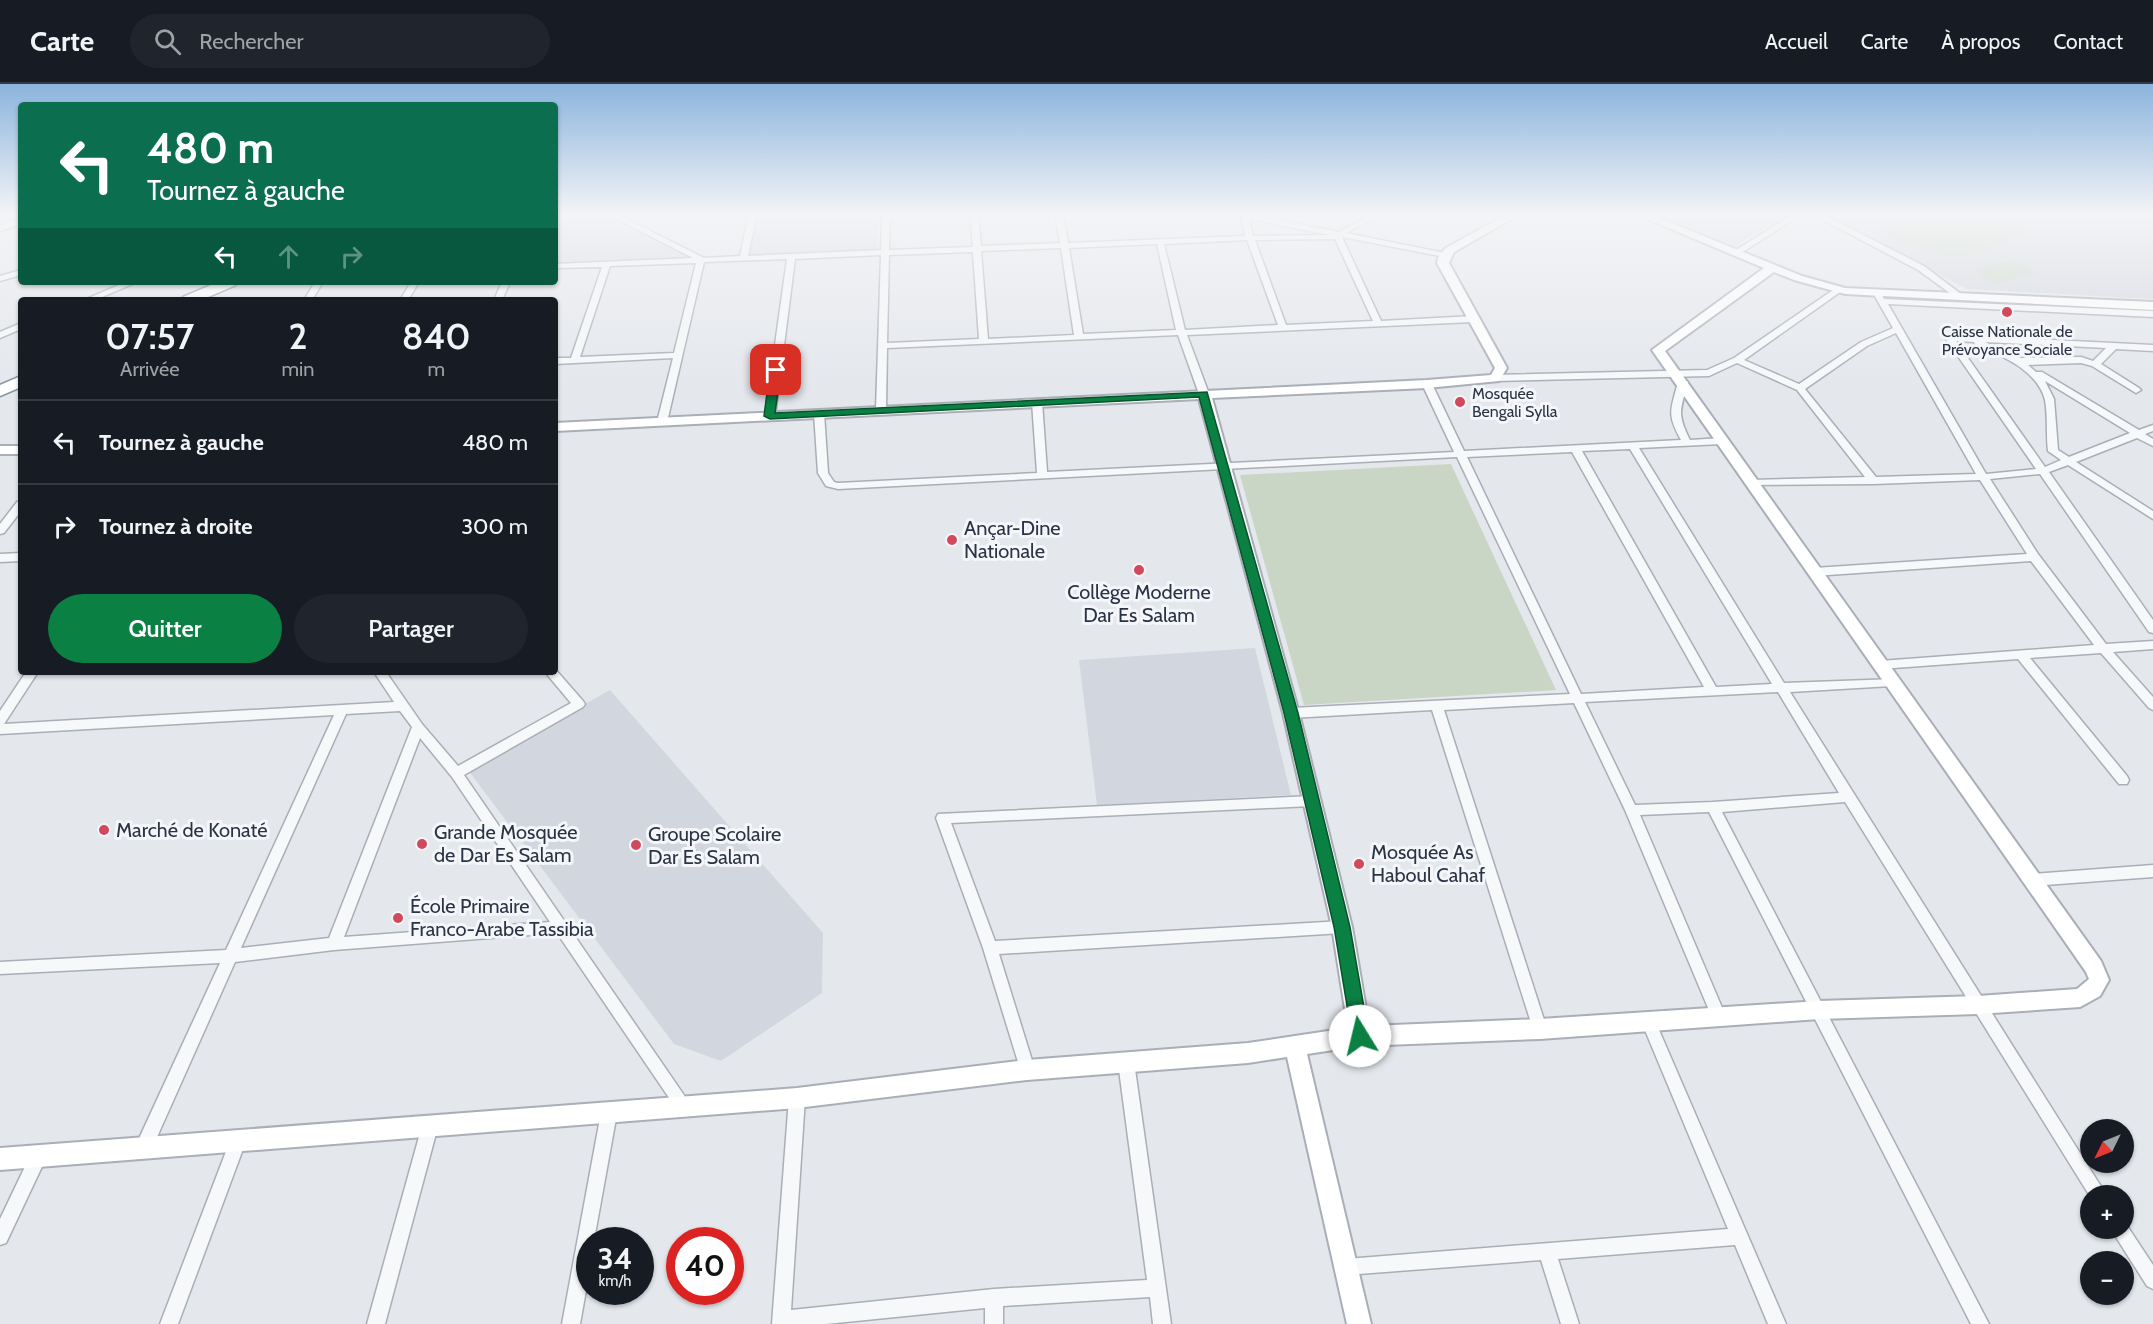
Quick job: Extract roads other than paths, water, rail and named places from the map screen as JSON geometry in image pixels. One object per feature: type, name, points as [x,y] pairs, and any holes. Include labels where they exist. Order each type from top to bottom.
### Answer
[{"type":"highway","points":[[195,297],[224,285]]},
{"type":"highway","points":[[213,297],[242,285]]},
{"type":"highway","points":[[0,383],[18,374]]},
{"type":"highway","points":[[0,391],[18,382]]},
{"type":"street","points":[[575,360],[605,271]]},
{"type":"street","points":[[662,422],[698,271]]},
{"type":"street","points":[[770,416],[789,271]]},
{"type":"street","points":[[881,409],[884,271]]},
{"type":"street","points":[[979,271],[984,342]]},
{"type":"street","points":[[1068,271],[1079,337]]},
{"type":"street","points":[[1167,271],[1181,331],[1203,394],[1224,466],[1291,713],[1342,927],[1360,1036]]},
{"type":"street","points":[[1262,271],[1283,328]]},
{"type":"street","points":[[1354,271],[1378,323]]},
{"type":"street","points":[[1445,271],[1501,368],[1495,378]]},
{"type":"street","points":[[0,1159],[797,1098],[1027,1070],[1248,1053],[1360,1036],[1540,1029],[1819,1011],[1978,1005],[2080,998],[2093,990],[2099,980],[2094,967],[1750,483],[1658,349],[1768,271]]},
{"type":"street","points":[[1779,271],[1839,290],[1879,297],[2153,314]]},
{"type":"street","points":[[1925,271],[1961,297]]},
{"type":"street","points":[[0,279],[18,273]]},
{"type":"street","points":[[96,297],[126,285]]},
{"type":"street","points":[[558,427],[881,409],[1426,384],[1495,378],[1680,378],[1709,373],[1737,360],[1839,290]]},
{"type":"street","points":[[1879,297],[1961,297],[2153,306]]},
{"type":"street","points":[[1879,297],[1983,477],[2034,557],[2102,647],[2153,705]]},
{"type":"street","points":[[882,346],[1473,319]]},
{"type":"street","points":[[0,335],[18,327]]},
{"type":"street","points":[[1800,388],[1864,344],[1896,330]]},
{"type":"street","points":[[2153,348],[1950,339],[2153,629]]},
{"type":"street","points":[[1971,339],[2018,361],[2153,443]]},
{"type":"street","points":[[2095,363],[2113,347]]},
{"type":"street","points":[[558,361],[678,355]]},
{"type":"street","points":[[1737,360],[1800,388],[1874,481]]},
{"type":"street","points":[[2018,361],[2081,360],[2095,363],[2136,390]]},
{"type":"street","points":[[2018,361],[2044,386],[2050,405],[2050,437],[2053,451],[2153,516]]},
{"type":"street","points":[[1680,378],[1673,409],[1676,422],[1687,443]]},
{"type":"street","points":[[1426,384],[1579,697],[1631,810],[1719,1017]]},
{"type":"street","points":[[1037,402],[1042,477]]},
{"type":"street","points":[[819,414],[823,473],[830,484],[837,486],[1722,441]]},
{"type":"street","points":[[1750,483],[1983,477],[2043,471],[2153,428]]},
{"type":"street","points":[[1633,446],[1848,797],[2092,1185]]},
{"type":"street","points":[[1575,448],[1713,692]]},
{"type":"street","points":[[0,450],[18,450]]},
{"type":"street","points":[[0,531],[18,508]]},
{"type":"street","points":[[0,558],[18,557]]},
{"type":"street","points":[[1814,572],[2034,557]]},
{"type":"street","points":[[1880,665],[2153,645]]},
{"type":"street","points":[[2022,656],[2123,780]]},
{"type":"street","points":[[0,721],[30,675]]},
{"type":"street","points":[[382,675],[418,727],[456,773],[683,1106]]},
{"type":"street","points":[[456,773],[579,704],[554,675]]},
{"type":"street","points":[[1291,713],[1892,682]]},
{"type":"street","points":[[1436,705],[1540,1029]]},
{"type":"street","points":[[0,729],[405,706]]},
{"type":"street","points":[[143,1149],[342,710]]},
{"type":"street","points":[[334,944],[418,727]]},
{"type":"street","points":[[1631,810],[1713,807],[1848,797]]},
{"type":"street","points":[[1027,1070],[990,948],[944,818],[1311,801]]},
{"type":"street","points":[[1713,807],[1980,1324]]},
{"type":"street","points":[[2032,880],[2153,871]]},
{"type":"street","points":[[0,968],[230,956],[334,944],[562,927]]},
{"type":"street","points":[[990,948],[1342,927]]},
{"type":"street","points":[[1649,1023],[1777,1324]]},
{"type":"street","points":[[1295,1045],[1359,1324]]},
{"type":"street","points":[[1126,1062],[1162,1324]]},
{"type":"street","points":[[797,1098],[781,1322],[994,1298],[1158,1288]]},
{"type":"street","points":[[571,1324],[609,1113]]},
{"type":"street","points":[[376,1324],[430,1126]]},
{"type":"street","points":[[169,1324],[238,1141]]},
{"type":"street","points":[[0,1237],[39,1156]]},
{"type":"street","points":[[1346,1267],[1739,1236]]},
{"type":"street","points":[[2127,1239],[2153,1280]]},
{"type":"street","points":[[1547,1251],[1570,1324]]},
{"type":"street","points":[[994,1298],[994,1324]]},
{"type":"place","name":"Caisse Nationale de Prévoyance Sociale","points":[[2007,312]]},
{"type":"place","name":"Mosquée Bengali Sylla","points":[[1460,402]]},
{"type":"place","name":"Ançar-Dine Nationale","points":[[952,540]]},
{"type":"place","name":"Collège Moderne Dar Es Salam","points":[[1139,570]]},
{"type":"place","name":"Marché de Konaté","points":[[104,830]]},
{"type":"place","name":"Grande Mosquée de Dar Es Salam","points":[[422,844]]},
{"type":"place","name":"Groupe Scolaire Dar Es Salam","points":[[636,845]]},
{"type":"place","name":"Mosquée As Haboul Cahaf","points":[[1359,864]]},
{"type":"place","name":"École Primaire Franco-Arabe Tassibia","points":[[398,918]]}]
